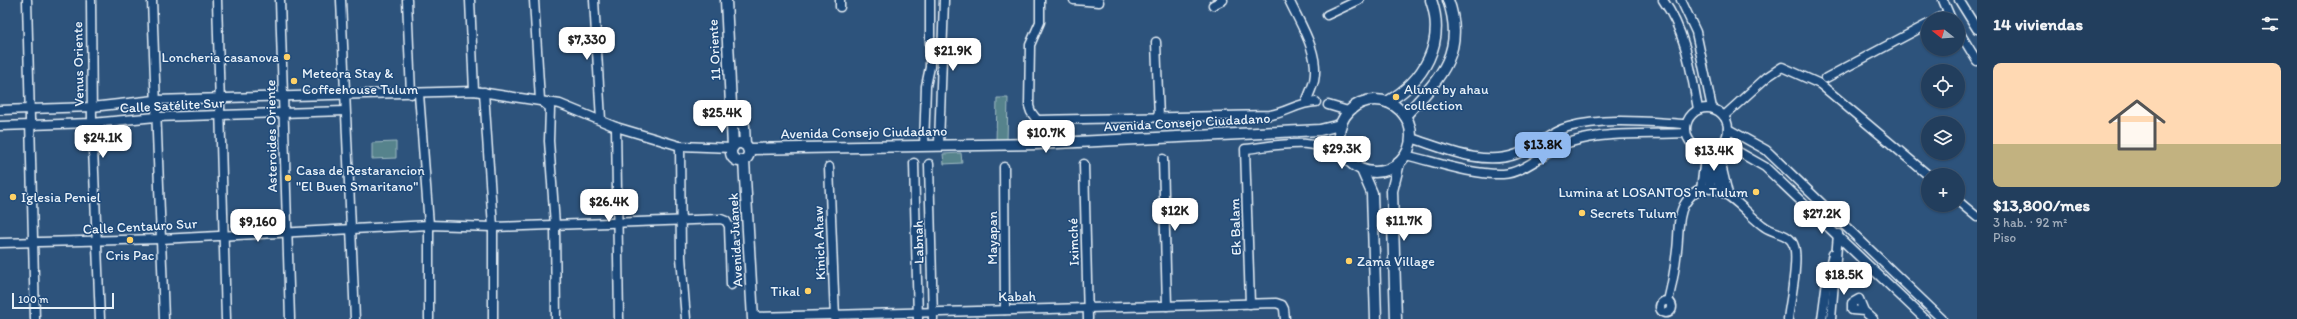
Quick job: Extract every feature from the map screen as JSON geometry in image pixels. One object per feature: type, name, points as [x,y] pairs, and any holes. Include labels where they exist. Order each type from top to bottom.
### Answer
[{"type":"street","points":[[27,0],[35,319]]},
{"type":"street","name":"Venus Oriente","points":[[91,0],[92,123],[100,319]]},
{"type":"street","points":[[152,0],[164,319]]},
{"type":"street","points":[[216,0],[222,234],[226,319]]},
{"type":"street","name":"Asteroides Oriente","points":[[280,0],[286,232],[290,319]]},
{"type":"street","points":[[341,0],[344,96],[353,230],[355,319]]},
{"type":"street","points":[[408,0],[415,94],[429,225],[429,319]]},
{"type":"street","points":[[470,0],[474,91]]},
{"type":"street","points":[[534,0],[540,100],[550,108],[549,141],[555,225],[556,319]]},
{"type":"street","points":[[594,0],[601,120]]},
{"type":"street","name":"11 Oriente","points":[[726,0],[733,147]]},
{"type":"street","points":[[924,146],[926,86],[930,67],[930,0]]},
{"type":"street","points":[[939,144],[944,62],[944,0]]},
{"type":"street","points":[[1036,144],[1037,120],[1031,112],[1029,106],[1029,53],[1032,37],[1040,22],[1040,0]]},
{"type":"street","points":[[1074,0],[1099,2]]},
{"type":"street","points":[[1213,5],[1223,0]]},
{"type":"street","points":[[1289,0],[1310,47],[1315,65],[1314,82],[1306,102]]},
{"type":"street","points":[[1327,15],[1359,0]]},
{"type":"street","points":[[1387,102],[1400,94],[1425,69],[1432,51],[1435,32],[1431,0]]},
{"type":"street","points":[[1405,116],[1439,79],[1449,59],[1454,36],[1454,17],[1448,0]]},
{"type":"street","points":[[1663,0],[1680,29],[1690,65],[1698,109]]},
{"type":"street","points":[[1681,0],[1696,32],[1712,108]]},
{"type":"street","points":[[1943,0],[1948,12]]},
{"type":"street","points":[[1959,0],[1977,29]]},
{"type":"street","points":[[930,13],[944,14]]},
{"type":"street","points":[[1826,78],[1921,28]]},
{"type":"street","points":[[1965,41],[1977,61]]},
{"type":"street","points":[[1156,42],[1159,118]]},
{"type":"street","points":[[930,67],[944,62]]},
{"type":"street","points":[[1724,116],[1767,77],[1782,67],[1820,84],[1921,169]]},
{"type":"street","points":[[926,86],[942,94]]},
{"type":"street","name":"Calle Satélite Sur","points":[[0,110],[92,107],[155,100],[415,94],[474,91],[560,104],[616,127],[680,146],[733,147]]},
{"type":"street","points":[[484,92],[493,227],[493,319]]},
{"type":"street","points":[[1396,319],[1392,190],[1402,159],[1410,138],[1410,131],[1405,116],[1400,110],[1387,102],[1370,100],[1362,102],[1348,111],[1340,125],[1339,141],[1345,157],[1352,165],[1362,170],[1381,172],[1402,159],[1471,171],[1505,174],[1520,168],[1556,147],[1573,141],[1606,136],[1686,133]]},
{"type":"street","points":[[1037,120],[1270,115],[1279,114],[1306,102],[1316,102]]},
{"type":"street","points":[[1328,105],[1348,111]]},
{"type":"street","points":[[1925,319],[1765,167],[1714,148],[1693,145],[1686,133],[1686,124],[1690,115],[1698,109],[1712,108],[1724,116],[1728,129],[1766,150],[1942,319]]},
{"type":"street","name":"Calle Satélite Sur","points":[[0,126],[92,123],[156,117],[346,111]]},
{"type":"street","points":[[732,121],[744,126],[748,156],[744,160],[739,161],[731,154],[733,147],[739,144],[746,147]]},
{"type":"street","points":[[1410,138],[1472,156],[1495,158],[1517,154],[1568,127],[1619,122],[1686,124]]},
{"type":"street","name":"Avenida Consejo Ciudadano","points":[[746,147],[1036,144],[1320,130],[1340,125]]},
{"type":"street","points":[[616,127],[619,222],[619,319]]},
{"type":"street","points":[[1706,190],[1714,148],[1728,129]]},
{"type":"street","name":"Ek Balam","points":[[1250,304],[1245,149],[1310,143],[1332,149],[1345,157]]},
{"type":"street","points":[[680,146],[680,221],[686,319]]},
{"type":"street","points":[[1714,148],[1719,190]]},
{"type":"street","points":[[1714,148],[1728,194]]},
{"type":"street","points":[[1163,159],[1167,306]]},
{"type":"street","name":"Avenida Juanek","points":[[744,160],[753,318]]},
{"type":"street","points":[[914,163],[918,315]]},
{"type":"street","name":"Labnah","points":[[929,164],[933,315]]},
{"type":"street","name":"Iximché","points":[[1084,164],[1088,319]]},
{"type":"street","name":"Kinich Ahaw","points":[[829,167],[835,316]]},
{"type":"street","name":"Mayapan","points":[[1004,167],[1005,310]]},
{"type":"street","points":[[1362,170],[1372,193],[1376,319]]},
{"type":"street","points":[[1665,316],[1672,308],[1668,301],[1682,210],[1695,194],[1706,190],[1719,190],[1728,194],[1759,223],[1772,231],[1785,235],[1794,245],[1796,258],[1788,319]]},
{"type":"street","points":[[1965,207],[1977,217]]},
{"type":"street","name":"Calle Centauro Sur","points":[[0,244],[162,239],[222,234],[353,230],[429,225],[493,227],[721,219],[728,223],[731,285]]},
{"type":"street","points":[[1831,319],[1840,221]]},
{"type":"street","points":[[1822,319],[1828,273],[1838,236]]},
{"type":"street","name":"Kabah","points":[[753,318],[933,315],[1005,310],[1250,304],[1282,305],[1284,309],[1284,319]]},
{"type":"street","points":[[1864,311],[1873,319]]},
{"type":"green space","points":[[997,98],[1008,98],[1007,142],[996,142]]},
{"type":"green space","points":[[396,142],[396,158],[372,159],[372,143]]},
{"type":"green space","points":[[961,153],[962,163],[944,164],[943,154]]},
{"type":"place","name":"Loncheria casanova","points":[[287,57]]},
{"type":"place","name":"Meteora Stay & Coffeehouse Tulum","points":[[294,81]]},
{"type":"place","name":"Aluna by ahau collection","points":[[1396,97]]},
{"type":"place","name":"Casa de Restarancion \"El Buen Smaritano\"","points":[[288,178]]},
{"type":"place","name":"Lumina at LOSANTOS in Tulum","points":[[1756,192]]},
{"type":"place","name":"Iglesia Peniel","points":[[13,197]]},
{"type":"place","name":"Secrets Tulum","points":[[1582,213]]},
{"type":"place","name":"Cris Pac","points":[[130,240]]},
{"type":"place","name":"Zama Village","points":[[1349,261]]},
{"type":"place","name":"Tikal","points":[[808,291]]}]
